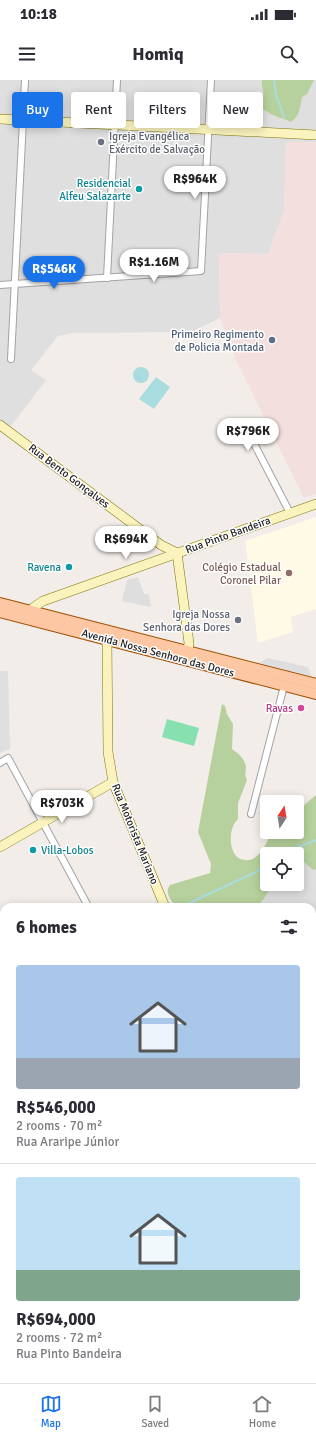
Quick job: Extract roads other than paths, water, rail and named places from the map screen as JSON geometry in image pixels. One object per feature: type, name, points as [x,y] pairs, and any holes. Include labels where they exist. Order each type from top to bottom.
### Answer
[{"type":"main road","name":"Avenida Nossa Senhora das Dores","points":[[0,603],[28,615],[108,640],[316,684]]},
{"type":"main road","name":"Avenida Nossa Senhora das Dores","points":[[0,612],[28,615],[187,656],[284,686],[316,694]]},
{"type":"street","points":[[24,92],[25,80]]},
{"type":"street","points":[[116,92],[117,80]]},
{"type":"street","points":[[0,285],[201,271],[211,80]]},
{"type":"street","points":[[0,119],[12,120]]},
{"type":"street","points":[[126,126],[316,136]]},
{"type":"street","points":[[11,358],[23,128]]},
{"type":"street","points":[[107,278],[115,128]]},
{"type":"street","name":"Rua Bento Gonçalves","points":[[0,425],[160,545],[178,553]]},
{"type":"street","points":[[246,430],[290,513]]},
{"type":"street","name":"Rua Pinto Bandeira","points":[[28,615],[43,601],[316,504]]},
{"type":"street","points":[[178,553],[190,643],[187,656]]},
{"type":"street","name":"Rua Motorista Mariano","points":[[108,640],[108,752],[113,782],[163,903]]},
{"type":"street","points":[[251,814],[284,686]]},
{"type":"street","points":[[0,762],[8,758],[86,903]]},
{"type":"street","points":[[0,847],[113,782]]},
{"type":"water","points":[[141,367],[148,372],[149,375],[144,382],[141,383],[134,378],[133,375],[138,368]]},
{"type":"water","points":[[156,377],[170,387],[154,409],[139,399]]},
{"type":"waterway","points":[[274,80],[276,95],[284,117]]},
{"type":"waterway","points":[[298,847],[316,840]]},
{"type":"waterway","points":[[190,903],[260,869]]},
{"type":"place","name":"Igreja Evangélica Exército de Salvação","points":[[101,142]]},
{"type":"place","name":"Residencial Alfeu Salazarte","points":[[139,189]]},
{"type":"place","name":"Primeiro Regimento de Policia Montada","points":[[272,340]]},
{"type":"place","name":"Ravena","points":[[69,567]]},
{"type":"place","name":"Colégio Estadual Coronel Pilar","points":[[289,573]]},
{"type":"place","name":"Igreja Nossa Senhora das Dores","points":[[238,620]]},
{"type":"place","name":"Ravas","points":[[301,708]]},
{"type":"place","name":"Villa-Lobos","points":[[33,850]]}]
